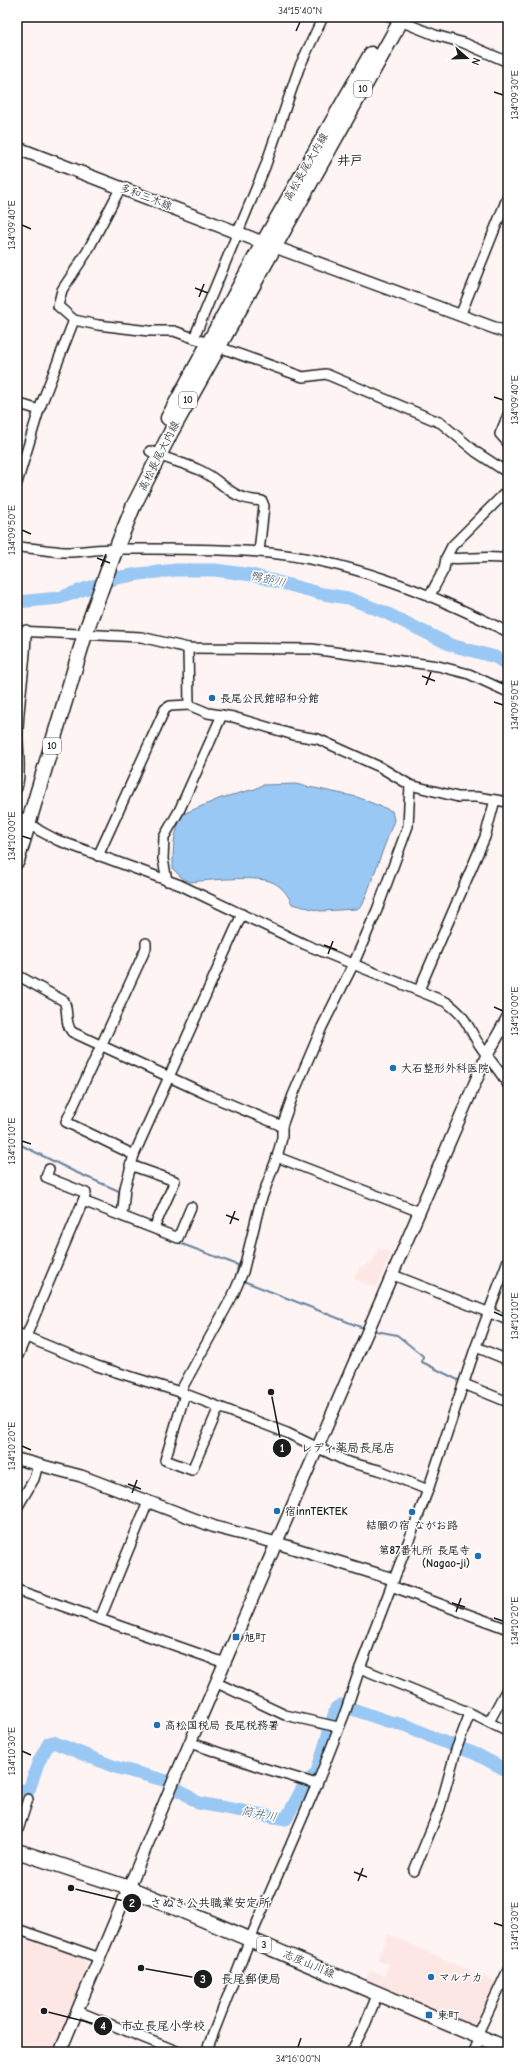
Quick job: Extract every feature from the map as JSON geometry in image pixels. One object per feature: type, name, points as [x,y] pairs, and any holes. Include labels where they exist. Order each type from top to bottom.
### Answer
[{"type":"main road","name":"高松長尾大内線","points":[[17,861],[21,821],[81,632],[109,554],[154,453],[184,392],[214,345],[269,245],[288,204],[396,18]]},
{"type":"main road","name":"多和三木線","points":[[17,148],[269,245]]},
{"type":"main road","name":"志度山川線","points":[[17,1851],[129,1888],[508,2049]]},
{"type":"street","points":[[194,338],[265,168],[299,68],[323,17]]},
{"type":"street","points":[[396,18],[434,35],[464,43],[508,62]]},
{"type":"street","points":[[121,187],[87,252],[62,290],[58,306],[74,320],[142,330],[174,331],[304,377],[326,374],[441,423],[476,452],[508,474]]},
{"type":"street","points":[[460,316],[508,196]]},
{"type":"street","points":[[269,245],[508,333]]},
{"type":"street","points":[[17,483],[39,410],[74,320]]},
{"type":"street","points":[[17,403],[39,410]]},
{"type":"street","points":[[508,415],[500,434],[508,443]]},
{"type":"street","points":[[154,453],[196,468],[242,499],[262,501],[264,506],[260,552]]},
{"type":"street","points":[[429,597],[444,569],[446,558],[452,546],[508,490]]},
{"type":"street","points":[[17,547],[66,552],[109,554],[206,549],[260,552],[330,562],[360,570],[429,597],[508,631]]},
{"type":"street","points":[[446,558],[464,560],[486,557],[508,559]]},
{"type":"street","points":[[17,788],[20,777],[18,729],[26,657],[22,631],[81,632],[141,637],[188,648],[312,649],[431,665],[469,674],[508,692]]},
{"type":"street","points":[[188,648],[189,705]]},
{"type":"street","points":[[98,856],[165,709],[170,706],[189,705],[208,713],[259,724],[294,735],[318,739],[380,767],[410,785],[458,797],[477,797],[508,802]]},
{"type":"street","points":[[167,880],[163,859],[164,837],[179,811],[222,715]]},
{"type":"street","points":[[219,1407],[192,1470],[165,1460],[183,1393],[234,1293],[243,1272],[260,1203],[277,1157],[282,1138],[282,1126],[319,1033],[353,965],[377,910],[408,826],[410,785]]},
{"type":"street","points":[[419,990],[485,837],[495,800]]},
{"type":"street","points":[[21,821],[40,832],[98,856],[167,880],[304,944],[446,1002],[458,1011],[508,1085]]},
{"type":"street","points":[[120,1215],[123,1209],[125,1188],[130,1165],[134,1155],[168,1076],[242,914]]},
{"type":"street","points":[[134,1155],[66,1122],[146,948],[146,943]]},
{"type":"street","points":[[17,975],[64,1001],[67,1006],[68,1026],[72,1032],[282,1126]]},
{"type":"street","points":[[60,2052],[172,1785],[487,1055],[508,1016]]},
{"type":"street","points":[[277,1157],[420,1212]]},
{"type":"street","points":[[130,1165],[175,1181],[154,1228]]},
{"type":"street","points":[[17,1358],[86,1193],[46,1177],[49,1169]]},
{"type":"street","points":[[83,1201],[178,1238],[191,1207]]},
{"type":"street","points":[[206,2052],[250,1939],[317,1783],[332,1726],[346,1710],[360,1668],[428,1490],[476,1347],[508,1260]]},
{"type":"street","points":[[393,1274],[508,1320]]},
{"type":"street","points":[[17,1333],[97,1366],[183,1393],[287,1433],[348,1462],[379,1470],[428,1490]]},
{"type":"street","points":[[476,1347],[508,1360]]},
{"type":"street","points":[[464,1384],[508,1402]]},
{"type":"street","points":[[17,1459],[81,1476],[215,1527],[277,1543],[392,1583],[508,1629]]},
{"type":"street","points":[[17,1508],[34,1479],[38,1465]]},
{"type":"street","points":[[100,1619],[148,1502]]},
{"type":"street","points":[[17,1590],[225,1664]]},
{"type":"street","points":[[360,1668],[489,1722],[508,1732]]},
{"type":"street","points":[[217,1683],[273,1710],[332,1726]]},
{"type":"street","points":[[489,1722],[508,1687]]},
{"type":"street","points":[[414,1871],[440,1808],[457,1746],[470,1714]]},
{"type":"street","points":[[191,1743],[260,1767],[317,1783]]},
{"type":"street","points":[[17,1833],[28,1799]]},
{"type":"street","points":[[17,1929],[100,1958]]},
{"type":"street","points":[[474,2052],[478,2036],[508,1970]]},
{"type":"street","points":[[351,2052],[366,2025],[378,1993]]},
{"type":"street","points":[[77,2011],[179,2052]]},
{"type":"shaded area","points":[[378,1248],[391,1253],[376,1288],[354,1279],[360,1266],[365,1268],[367,1263],[371,1265]]},
{"type":"shaded area","points":[[17,1933],[82,1957],[86,1963],[88,1970],[54,2052],[17,2052]]},
{"type":"shaded area","name":"マルナカ","points":[[389,1935],[498,1983],[476,2027],[473,2029],[365,1982],[370,1971],[384,1976],[389,1965],[377,1960]]},
{"type":"water","points":[[295,784],[357,797],[392,811],[394,820],[363,904],[357,909],[321,911],[292,904],[283,890],[273,882],[253,879],[219,879],[190,882],[181,877],[173,869],[174,841],[177,828],[183,814],[221,798],[255,789],[263,785]]},
{"type":"waterway","name":"鴨部川","points":[[17,602],[59,598],[116,578],[139,574],[176,570],[215,570],[252,575],[323,594],[348,598],[384,612],[451,645],[495,657],[508,665]]},
{"type":"waterway","points":[[17,1143],[73,1171],[119,1191],[118,1208]]},
{"type":"waterway","points":[[118,1220],[238,1265],[236,1278]]},
{"type":"waterway","points":[[246,1282],[363,1328]]},
{"type":"waterway","points":[[376,1331],[397,1335],[423,1356],[422,1362],[458,1380]]},
{"type":"waterway","points":[[490,1399],[508,1407]]},
{"type":"waterway","name":"筒井川","points":[[17,1790],[29,1790],[38,1763],[49,1743],[53,1742],[115,1767],[167,1781],[198,1803],[286,1819],[302,1789],[317,1772],[336,1708],[341,1705],[387,1721],[408,1726],[436,1739],[476,1754],[508,1771]]},
{"type":"place","name":"長尾公民館昭和分館","points":[[212,698]]},
{"type":"place","name":"大石整形外科医院","points":[[393,1068]]},
{"type":"place","name":"レディ薬局長尾店","points":[[271,1392]]},
{"type":"place","name":"宿innTEKTEK","points":[[277,1511]]},
{"type":"place","name":"結願の宿 ながお路","points":[[412,1512]]},
{"type":"place","name":"第87番札所 長尾寺 (Nagao-ji)","points":[[478,1556]]},
{"type":"place","name":"旭町","points":[[236,1637]]},
{"type":"place","name":"高松国税局 長尾税務署","points":[[157,1725]]},
{"type":"place","name":"さぬき公共職業安定所","points":[[71,1888]]},
{"type":"place","name":"長尾郵便局","points":[[141,1968]]},
{"type":"place","name":"マルナカ","points":[[431,1977]]},
{"type":"place","name":"市立長尾小学校","points":[[44,2011]]},
{"type":"place","name":"東町","points":[[429,2015]]},
{"type":"district","name":"井戸","points":[[350,160]]}]
